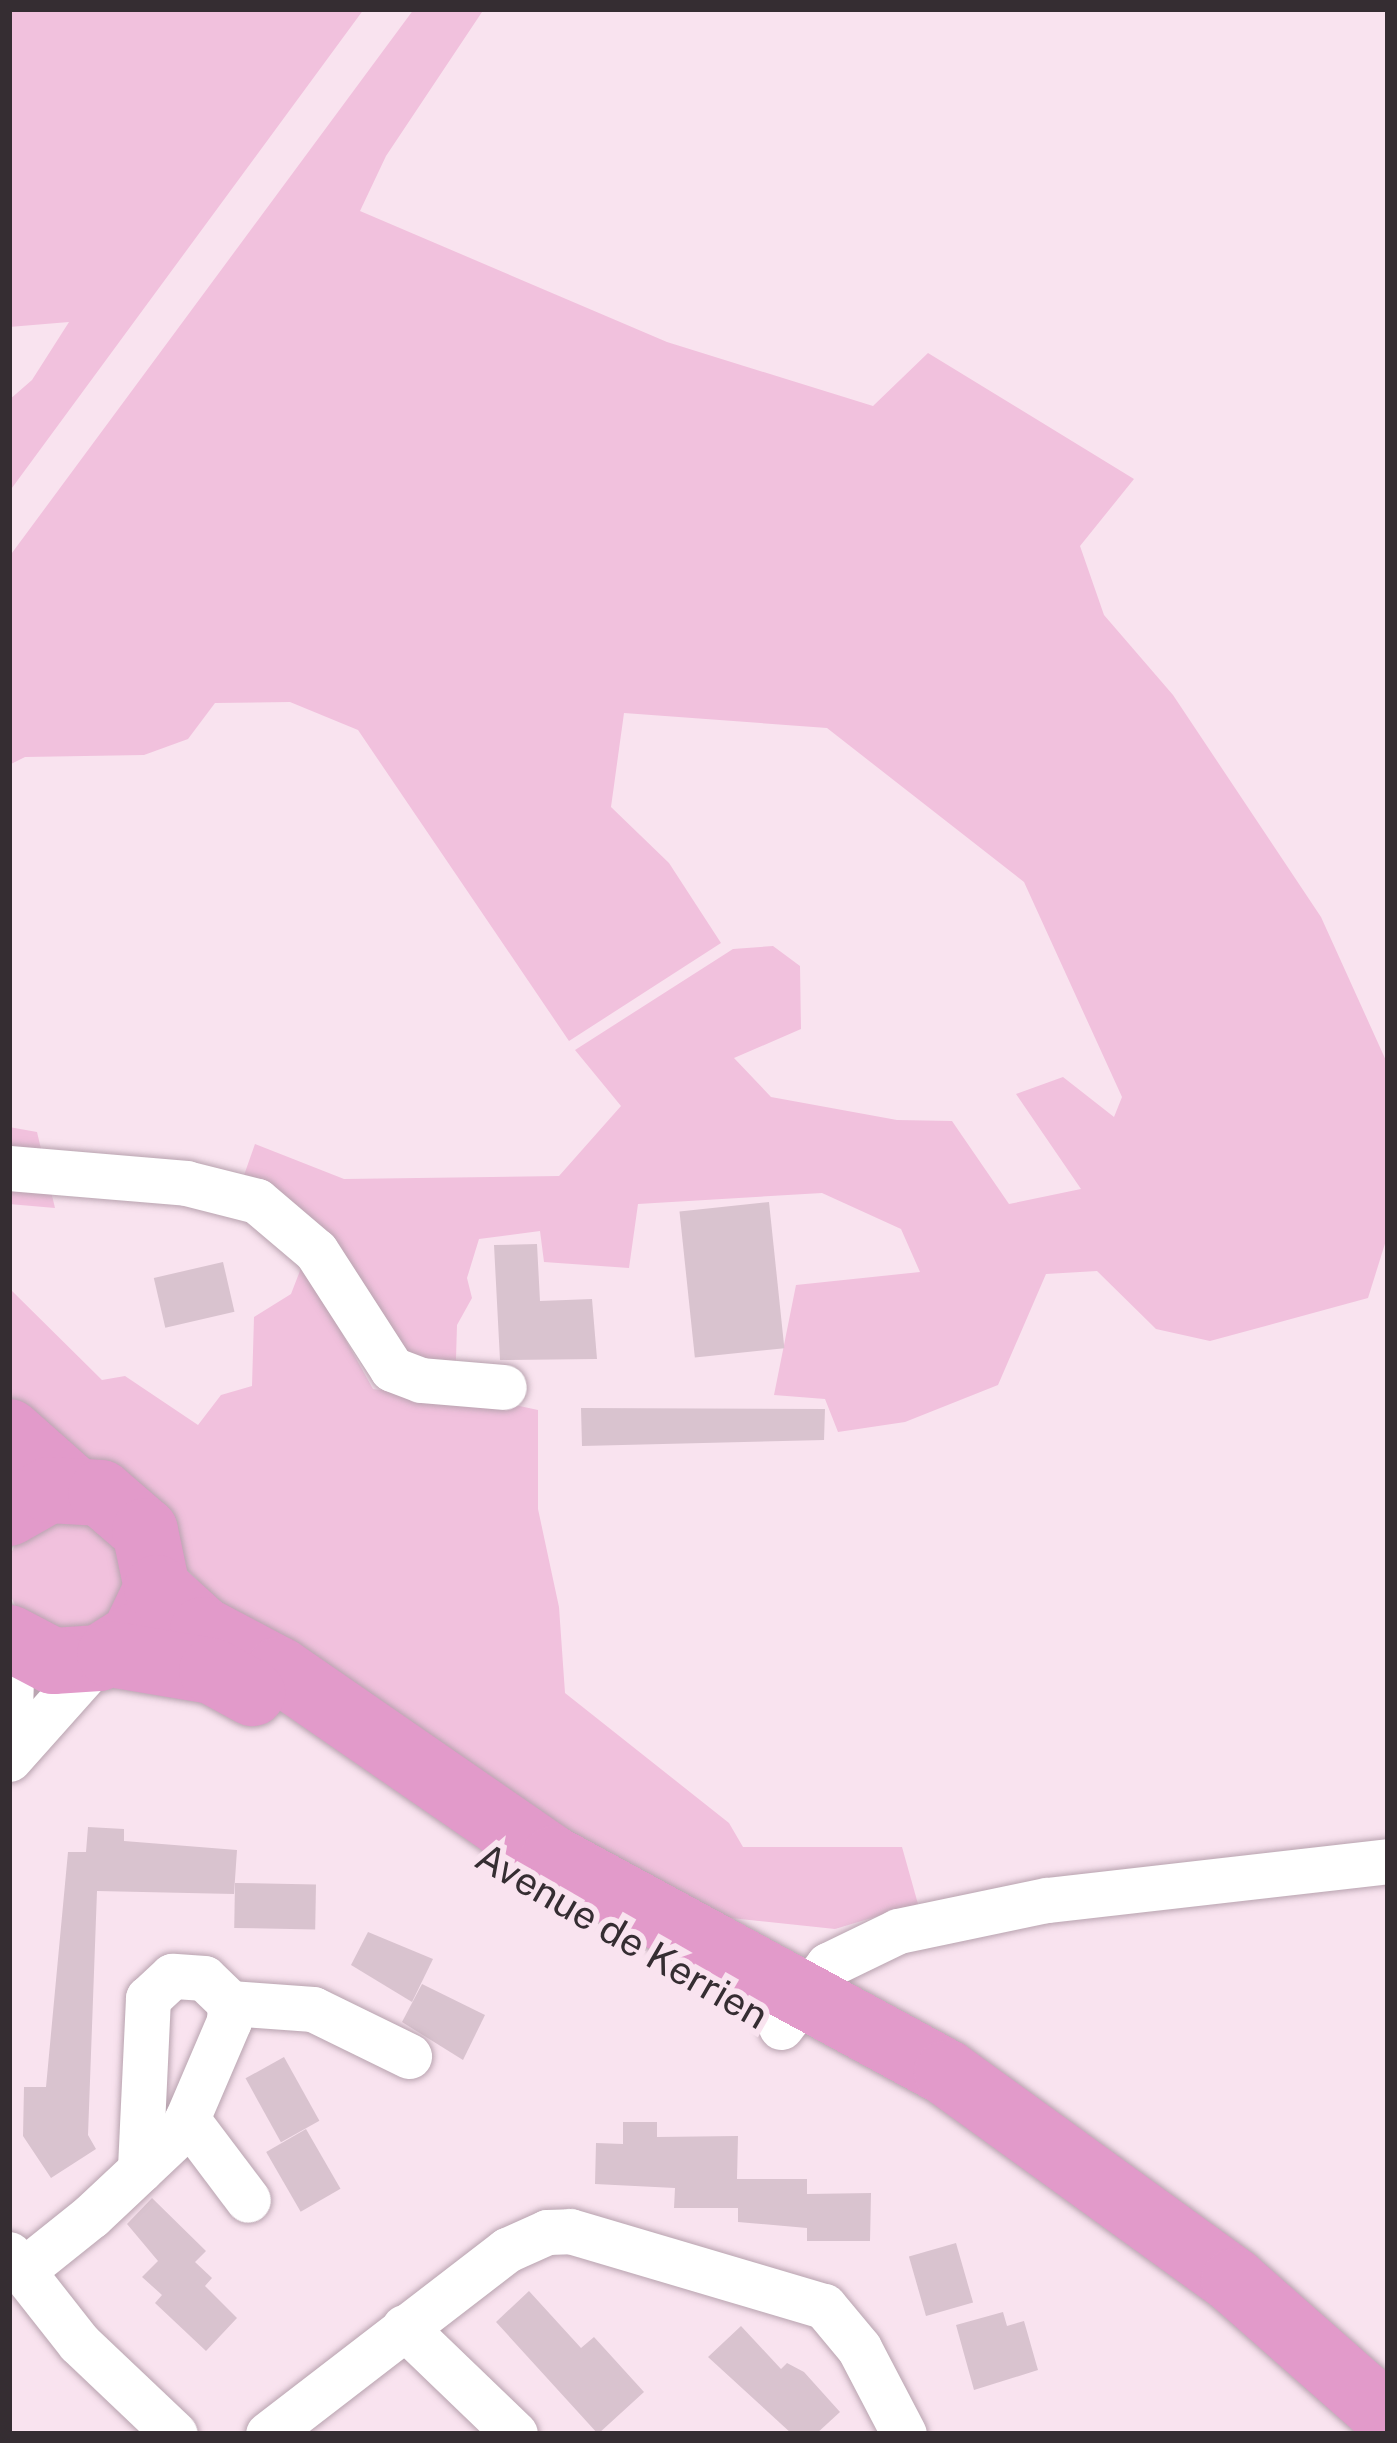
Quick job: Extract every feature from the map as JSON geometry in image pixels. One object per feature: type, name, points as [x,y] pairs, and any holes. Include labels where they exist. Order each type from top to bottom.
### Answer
[{"type":"main road","points":[[9,1432],[72,1488],[126,1508],[156,1558],[157,1588],[134,1636],[105,1656]]},
{"type":"main road","points":[[9,1513],[29,1498],[72,1488]]},
{"type":"main road","name":"Avenue de Kerrien","points":[[157,1588],[203,1630],[279,1670],[553,1859],[792,2010],[1145,2214],[1234,2281],[1388,2417]]},
{"type":"main road","name":"Avenue de Kerrien","points":[[10,1639],[53,1661],[105,1656],[232,1681],[554,1904],[792,2010]]},
{"type":"street","points":[[9,1168],[187,1183],[257,1202],[316,1251],[392,1369],[421,1380],[504,1387]]},
{"type":"street","points":[[9,1755],[10,1639]]},
{"type":"street","points":[[9,1755],[105,1656]]},
{"type":"street","points":[[792,2010],[828,1965],[866,1942],[944,1919],[1088,1894],[1388,1861]]},
{"type":"street","points":[[140,2170],[151,1990],[172,1976],[204,1978],[230,2003],[314,2009],[410,2056]]},
{"type":"street","points":[[175,2434],[79,2343],[15,2263],[140,2170],[187,2120],[226,2038],[230,2003]]},
{"type":"street","points":[[187,2120],[248,2200]]},
{"type":"street","points":[[268,2434],[527,2238],[570,2231],[824,2306],[859,2348],[904,2434]]},
{"type":"street","points":[[404,2327],[515,2434]]},
{"type":"shaded area","points":[[9,9],[364,9],[9,492],[9,400],[32,380],[69,322],[9,327]]},
{"type":"shaded area","points":[[414,9],[484,9],[386,156],[360,211],[667,342],[873,406],[928,353],[1134,479],[1080,546],[1104,615],[1173,695],[1321,917],[1388,1065],[1388,1234],[1368,1298],[1210,1341],[1156,1329],[1097,1271],[1046,1274],[998,1385],[905,1422],[838,1432],[825,1399],[774,1395],[796,1285],[920,1272],[901,1229],[822,1193],[638,1204],[629,1268],[544,1262],[540,1231],[479,1239],[467,1278],[472,1298],[457,1325],[455,1392],[538,1410],[538,1509],[559,1607],[565,1693],[729,1823],[743,1847],[902,1847],[918,1904],[835,1929],[683,1913],[218,1622],[197,1579],[9,1401],[9,1288],[102,1380],[125,1376],[198,1425],[221,1395],[252,1386],[254,1317],[291,1294],[303,1263],[373,1389],[413,1394],[243,1178],[255,1144],[344,1179],[559,1176],[621,1106],[575,1050],[733,949],[773,946],[800,966],[801,1029],[734,1058],[771,1097],[897,1120],[952,1121],[1009,1204],[1081,1189],[1016,1094],[1063,1077],[1114,1117],[1122,1097],[1024,882],[827,728],[624,713],[611,807],[669,863],[721,943],[569,1041],[358,730],[290,702],[215,703],[188,739],[144,755],[25,757],[9,765],[9,557]]},
{"type":"shaded area","points":[[9,1127],[37,1132],[55,1208],[9,1204]]},
{"type":"shaded area","points":[[66,1516],[89,1520],[108,1533],[121,1552],[125,1575],[121,1598],[108,1617],[89,1630],[66,1634],[43,1630],[24,1617],[11,1598],[7,1575],[11,1552],[24,1533],[43,1520]]},
{"type":"building","points":[[769,1202],[784,1348],[695,1358],[679,1211]]},
{"type":"building","points":[[537,1244],[540,1301],[592,1299],[597,1359],[500,1360],[494,1245]]},
{"type":"building","points":[[223,1262],[234,1312],[165,1328],[154,1278]]},
{"type":"building","points":[[581,1408],[825,1409],[824,1440],[582,1446]]},
{"type":"building","points":[[88,1827],[124,1829],[124,1841],[237,1850],[234,1894],[97,1891],[88,2135],[96,2149],[51,2178],[23,2136],[24,2087],[46,2087],[68,1852],[86,1852]]},
{"type":"building","points":[[235,1883],[316,1884],[315,1929],[234,1928]]},
{"type":"building","points":[[368,1932],[433,1959],[412,2002],[351,1965]]},
{"type":"building","points":[[422,1984],[485,2015],[463,2060],[402,2022]]},
{"type":"building","points":[[284,2057],[319,2121],[281,2142],[246,2078]]},
{"type":"building","points":[[623,2122],[657,2122],[657,2137],[738,2136],[737,2179],[807,2179],[807,2194],[871,2193],[870,2241],[807,2241],[807,2228],[738,2222],[738,2208],[674,2208],[675,2188],[595,2184],[596,2143],[623,2144]]},
{"type":"building","points":[[306,2129],[340,2189],[301,2212],[266,2152]]},
{"type":"building","points":[[152,2198],[206,2251],[195,2262],[212,2278],[205,2286],[237,2318],[206,2351],[155,2303],[162,2295],[142,2277],[158,2261],[127,2224]]},
{"type":"building","points":[[956,2243],[973,2303],[926,2316],[909,2257]]},
{"type":"building","points":[[529,2291],[581,2348],[594,2337],[644,2392],[598,2434],[496,2322]]},
{"type":"building","points":[[1003,2312],[1007,2326],[1024,2321],[1038,2370],[974,2390],[956,2325]]},
{"type":"building","points":[[741,2326],[781,2369],[787,2363],[804,2372],[840,2412],[816,2434],[792,2434],[708,2357]]}]
